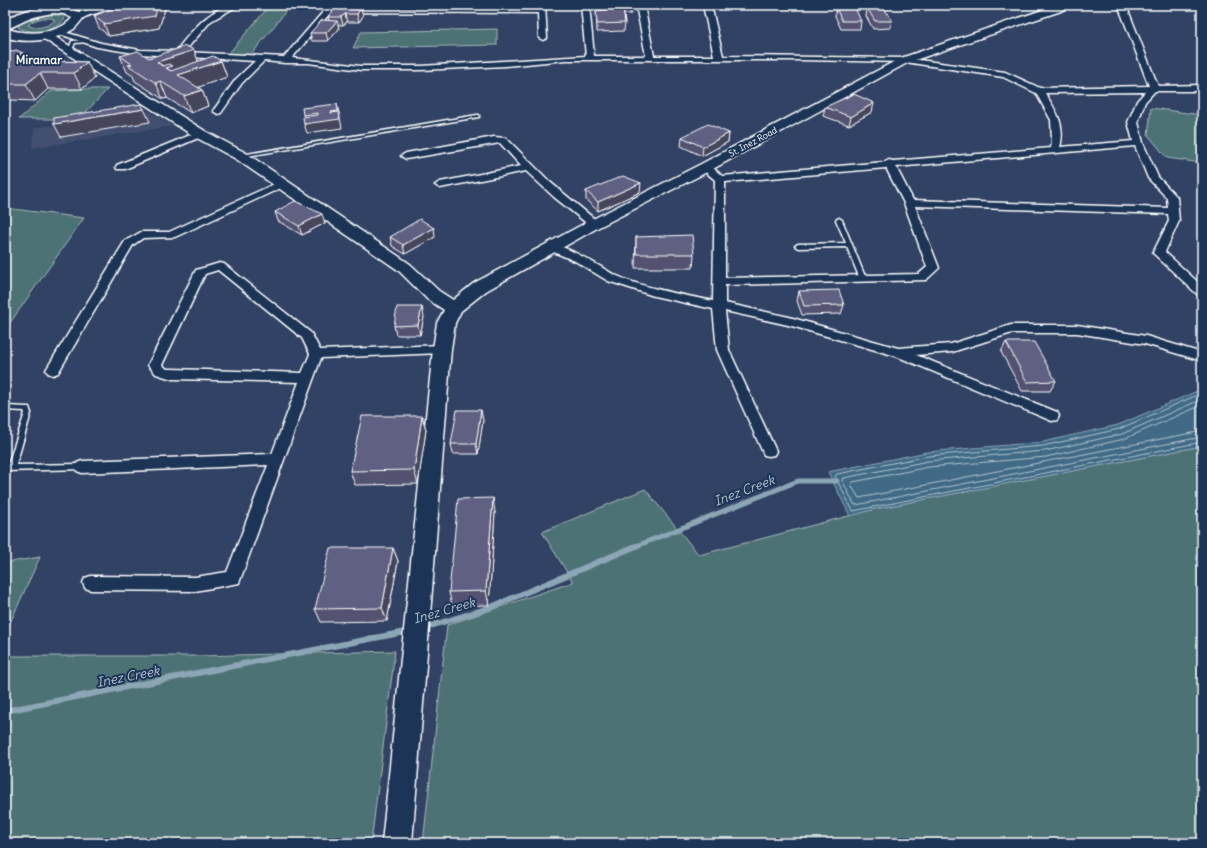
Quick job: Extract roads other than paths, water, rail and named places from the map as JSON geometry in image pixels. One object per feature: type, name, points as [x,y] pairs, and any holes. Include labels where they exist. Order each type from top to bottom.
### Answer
[{"type":"main road","points":[[75,14],[99,5]]},
{"type":"main road","points":[[5,26],[18,17],[35,12],[59,10],[75,14],[111,5]]},
{"type":"main road","name":"St. Inez Road","points":[[454,308],[480,287],[594,224],[706,167],[905,60],[1056,6]]},
{"type":"main road","points":[[12,46],[73,25],[78,20],[75,14]]},
{"type":"main road","points":[[5,32],[13,36],[46,34],[200,134],[241,156],[404,267],[433,295],[454,308],[446,323],[442,349],[397,843]]},
{"type":"street","points":[[177,55],[208,18],[235,5]]},
{"type":"street","points":[[585,5],[590,58]]},
{"type":"street","points":[[640,5],[651,58]]},
{"type":"street","points":[[707,5],[718,58]]},
{"type":"street","points":[[1122,5],[1154,88]]},
{"type":"street","points":[[285,61],[331,8],[542,8],[543,38]]},
{"type":"street","points":[[46,34],[140,52],[261,60],[308,61],[361,68],[421,68],[506,64],[566,58],[905,60],[1005,74],[1039,91],[1202,88]]},
{"type":"street","points":[[218,111],[239,81],[261,60]]},
{"type":"street","points":[[1154,88],[1141,101],[1133,122],[1138,142],[1153,178],[1172,197],[1174,221],[1160,253],[1202,292]]},
{"type":"street","points":[[1039,91],[1056,120],[1057,141],[1055,149]]},
{"type":"street","points":[[121,166],[200,134]]},
{"type":"street","points":[[406,156],[503,140],[527,168],[560,198],[594,224]]},
{"type":"street","points":[[706,167],[720,179],[1138,142]]},
{"type":"street","points":[[719,282],[922,277],[933,268],[909,203],[889,164]]},
{"type":"street","points":[[440,185],[527,168]]},
{"type":"street","points":[[720,179],[719,307],[723,350],[769,451]]},
{"type":"street","points":[[53,370],[129,243],[141,235],[171,235],[281,184]]},
{"type":"street","points":[[909,203],[1173,211]]},
{"type":"street","points":[[553,248],[579,259],[612,278],[658,293],[789,321],[898,352],[1052,416]]},
{"type":"street","points":[[91,583],[195,584],[233,578],[316,354],[307,336],[220,266],[200,272],[155,365],[158,370],[162,373],[172,374],[306,378]]},
{"type":"street","points":[[898,352],[952,348],[1011,329],[1077,329],[1146,340],[1202,357]]},
{"type":"street","points":[[316,354],[442,349]]},
{"type":"street","points":[[82,466],[278,459]]},
{"type":"lane","points":[[70,51],[73,42],[86,41]]},
{"type":"lane","points":[[241,156],[477,116]]},
{"type":"lane","points":[[839,220],[863,279]]},
{"type":"lane","points":[[798,246],[849,245]]},
{"type":"lane","points":[[5,408],[28,409],[28,413],[8,468],[82,466]]},
{"type":"water","points":[[1202,389],[1202,446],[875,509],[850,516],[828,472],[927,452],[1043,442],[1118,425]]},
{"type":"waterway","name":"Inez Creek","points":[[634,547],[798,481],[837,481]]},
{"type":"waterway","name":"Inez Creek","points":[[424,628],[489,608],[636,546]]},
{"type":"waterway","name":"Inez Creek","points":[[5,711],[410,631]]},
{"type":"district","name":"Miramar","points":[[39,60]]}]
